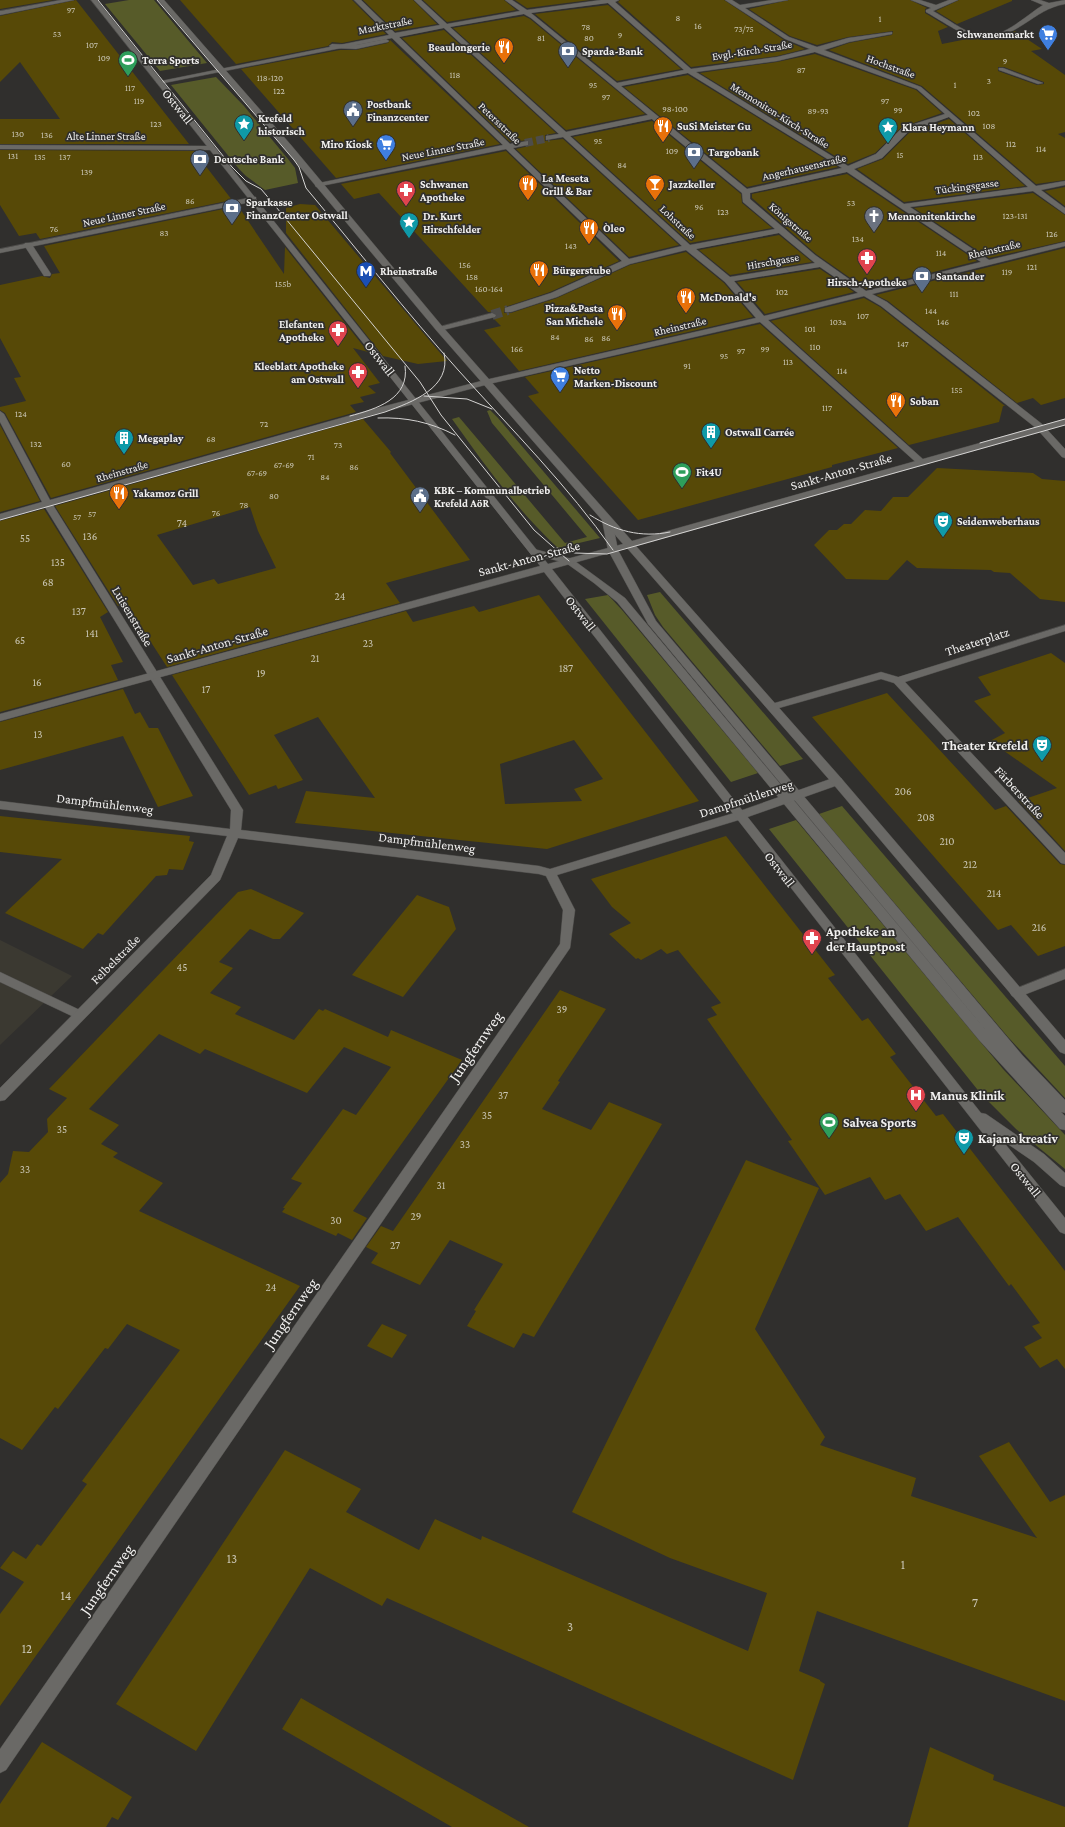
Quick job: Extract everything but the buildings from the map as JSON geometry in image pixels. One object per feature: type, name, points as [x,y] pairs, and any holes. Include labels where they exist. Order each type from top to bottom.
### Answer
[{"type":"street","points":[[0,13],[71,0]]},
{"type":"street","name":"Ostwall","points":[[94,0],[546,567],[738,816],[1065,1228]]},
{"type":"street","points":[[161,0],[439,328],[837,781],[1065,1049]]},
{"type":"street","name":"Petersstraße","points":[[357,0],[627,262]]},
{"type":"street","name":"Lohstraße","points":[[417,0],[566,134],[688,248],[728,280],[762,319],[922,462]]},
{"type":"street","name":"Königstraße","points":[[508,0],[524,12],[533,16],[746,192],[746,200],[821,264],[863,293],[884,304],[1039,426],[1040,429],[1065,455]]},
{"type":"street","name":"Marktstraße","points":[[159,82],[332,46],[446,25],[524,12],[613,0]]},
{"type":"street","name":"Mennoniten-Kirch-Straße","points":[[613,0],[689,71],[848,169],[987,263]]},
{"type":"street","name":"Hochstraße","points":[[728,0],[786,38],[919,88],[1034,188],[1065,212]]},
{"type":"street","points":[[739,7],[785,0]]},
{"type":"street","points":[[914,0],[935,8]]},
{"type":"street","points":[[955,0],[928,12],[981,41],[990,39],[1008,31],[1048,6],[1065,2]]},
{"type":"street","points":[[1034,0],[1048,6]]},
{"type":"street","name":"Evgl.-Kirch-Straße","points":[[617,85],[689,71],[777,59],[848,40],[890,33]]},
{"type":"street","points":[[332,46],[356,48],[386,41]]},
{"type":"street","points":[[1002,69],[1040,83]]},
{"type":"street","points":[[919,88],[930,84]]},
{"type":"street","name":"Angerhausenstraße","points":[[746,192],[848,169],[879,156],[905,130],[949,115]]},
{"type":"street","points":[[549,138],[654,116]]},
{"type":"street","name":"Neue Linner Straße","points":[[319,185],[525,143]]},
{"type":"street","name":"Alte Linner Straße","points":[[0,147],[212,148]]},
{"type":"street","name":"Tückingsgasse","points":[[903,206],[1065,183]]},
{"type":"street","name":"Neue Linner Straße","points":[[1,248],[28,245],[253,199]]},
{"type":"street","points":[[508,310],[554,295],[627,262],[688,248],[781,230]]},
{"type":"street","name":"Rheinstraße","points":[[0,517],[488,382],[762,319],[1065,244]]},
{"type":"street","points":[[28,245],[47,274]]},
{"type":"street","name":"Hirschgasse","points":[[728,280],[821,264]]},
{"type":"street","points":[[439,328],[492,315]]},
{"type":"street","name":"Luisenstraße","points":[[0,414],[48,504],[236,810],[235,832]]},
{"type":"street","name":"Sankt-Anton-Straße","points":[[0,718],[153,677],[546,567],[613,550],[1065,422]]},
{"type":"street","points":[[607,520],[613,550],[652,622],[1018,1060],[1065,1108]]},
{"type":"street","points":[[534,552],[569,561],[598,581],[621,600],[984,1037],[1065,1125]]},
{"type":"street","name":"Theaterplatz","points":[[898,681],[1065,628]]},
{"type":"street","points":[[772,707],[881,675],[898,681]]},
{"type":"street","name":"Färberstraße","points":[[898,681],[1065,860]]},
{"type":"street","name":"Dampfmühlenweg","points":[[0,805],[235,832],[539,870],[550,873],[738,816],[837,781]]},
{"type":"street","name":"Felbelstraße","points":[[0,1096],[216,877],[235,832]]},
{"type":"street","name":"Jungfernweg","points":[[0,1764],[566,945],[569,910],[550,873]]},
{"type":"street","points":[[1016,993],[1065,974]]},
{"type":"street","points":[[0,977],[80,1015]]},
{"type":"street","points":[[972,1112],[1033,1154],[1065,1181]]},
{"type":"shaded area","points":[[0,940],[72,976],[0,1045]]},
{"type":"green space","points":[[129,0],[154,0],[207,63],[160,71],[105,4]]},
{"type":"green space","points":[[216,77],[244,106],[295,168],[298,183],[265,190],[246,176],[171,85]]},
{"type":"green space","points":[[490,410],[600,538],[558,548],[515,502],[489,470],[452,419],[459,417],[565,543],[587,537],[492,423],[487,411]]},
{"type":"green space","points":[[660,592],[803,759],[780,766],[663,627],[655,615],[647,595]]},
{"type":"green space","points":[[608,595],[758,773],[731,782],[585,599]]},
{"type":"green space","points":[[842,806],[1065,1066],[1065,1098],[1008,1037],[819,814]]},
{"type":"green space","points":[[796,820],[1003,1069],[1065,1135],[1065,1169],[1016,1129],[981,1094],[769,829]]},
{"type":"tunnel","points":[[525,143],[549,138]]},
{"type":"tunnel","points":[[492,315],[508,310]]},
{"type":"tram line","points":[[98,0],[232,167],[246,181],[261,189],[420,382],[427,393]]},
{"type":"tram line","points":[[157,0],[294,160],[299,167],[306,188],[444,355]]},
{"type":"tram line","points":[[427,393],[442,376],[445,365],[444,355]]},
{"type":"tram line","points":[[444,355],[558,481],[596,526],[613,550]]},
{"type":"tram line","points":[[350,416],[380,406],[397,394],[402,387],[405,377],[405,366]]},
{"type":"tram line","points":[[0,520],[385,412],[427,393]]},
{"type":"tram line","points":[[427,393],[429,396]]},
{"type":"tram line","points":[[424,396],[429,396]]},
{"type":"tram line","points":[[429,396],[467,399],[492,409]]},
{"type":"tram line","points":[[429,396],[441,415],[534,530],[569,561]]},
{"type":"tram line","points":[[378,418],[398,418],[418,421],[446,430],[455,435]]},
{"type":"tram line","points":[[980,443],[1065,419]]},
{"type":"tram line","points":[[557,548],[575,553],[607,554],[1065,425]]},
{"type":"tram line","points":[[590,515],[599,521],[628,532],[649,534],[670,532]]},
{"type":"place","name":"Schwanenmarkt","points":[[1048,51]]},
{"type":"place","name":"Beaulongerie","points":[[504,64]]},
{"type":"place","name":"Sparda-Bank","points":[[568,68]]},
{"type":"place","name":"Terra Sports","points":[[128,77]]},
{"type":"place","name":"Postbank Finanzcenter","points":[[353,127]]},
{"type":"place","name":"Krefeld historisch","points":[[244,141]]},
{"type":"place","name":"SuSi Meister Gu","points":[[663,143]]},
{"type":"place","name":"Klara Heymann","points":[[888,144]]},
{"type":"place","name":"Miro Kiosk","points":[[386,161]]},
{"type":"place","name":"Targobank","points":[[694,169]]},
{"type":"place","name":"Deutsche Bank","points":[[200,176]]},
{"type":"place","name":"La Meseta Grill & Bar","points":[[528,201]]},
{"type":"place","name":"Jazzkeller","points":[[655,201]]},
{"type":"place","name":"Schwanen Apotheke","points":[[406,207]]},
{"type":"place","name":"Sparkasse FinanzCenter Ostwall","points":[[232,225]]},
{"type":"place","name":"Mennonitenkirche","points":[[874,233]]},
{"type":"place","name":"Dr. Kurt Hirschfelder","points":[[409,239]]},
{"type":"place","name":"Òleo","points":[[589,245]]},
{"type":"place","name":"Hirsch-Apotheke","points":[[867,275]]},
{"type":"place","name":"Bürgerstube","points":[[539,287]]},
{"type":"place","name":"Rheinstraße","points":[[366,288]]},
{"type":"place","name":"Santander","points":[[922,293]]},
{"type":"place","name":"McDonald's","points":[[686,314]]},
{"type":"place","name":"Pizza&Pasta San Michele","points":[[617,331]]},
{"type":"place","name":"Elefanten Apotheke","points":[[338,347]]},
{"type":"place","name":"Kleeblatt Apotheke am Ostwall","points":[[358,389]]},
{"type":"place","name":"Netto Marken-Discount","points":[[560,393]]},
{"type":"place","name":"Soban","points":[[896,418]]},
{"type":"place","name":"Ostwall Carrée","points":[[711,449]]},
{"type":"place","name":"Megaplay","points":[[124,455]]},
{"type":"place","name":"Fit4U","points":[[682,489]]},
{"type":"place","name":"Yakamoz Grill","points":[[119,510]]},
{"type":"place","name":"KBK – Kommunalbetrieb Krefeld AöR","points":[[420,513]]},
{"type":"place","name":"Seidenweberhaus","points":[[943,538]]},
{"type":"place","name":"Theater Krefeld","points":[[1042,762]]},
{"type":"place","name":"Apotheke an der Hauptpost","points":[[812,955]]},
{"type":"place","name":"Manus Klinik","points":[[916,1112]]},
{"type":"place","name":"Salvea Sports","points":[[829,1139]]},
{"type":"place","name":"Kajana kreativ","points":[[964,1155]]}]
